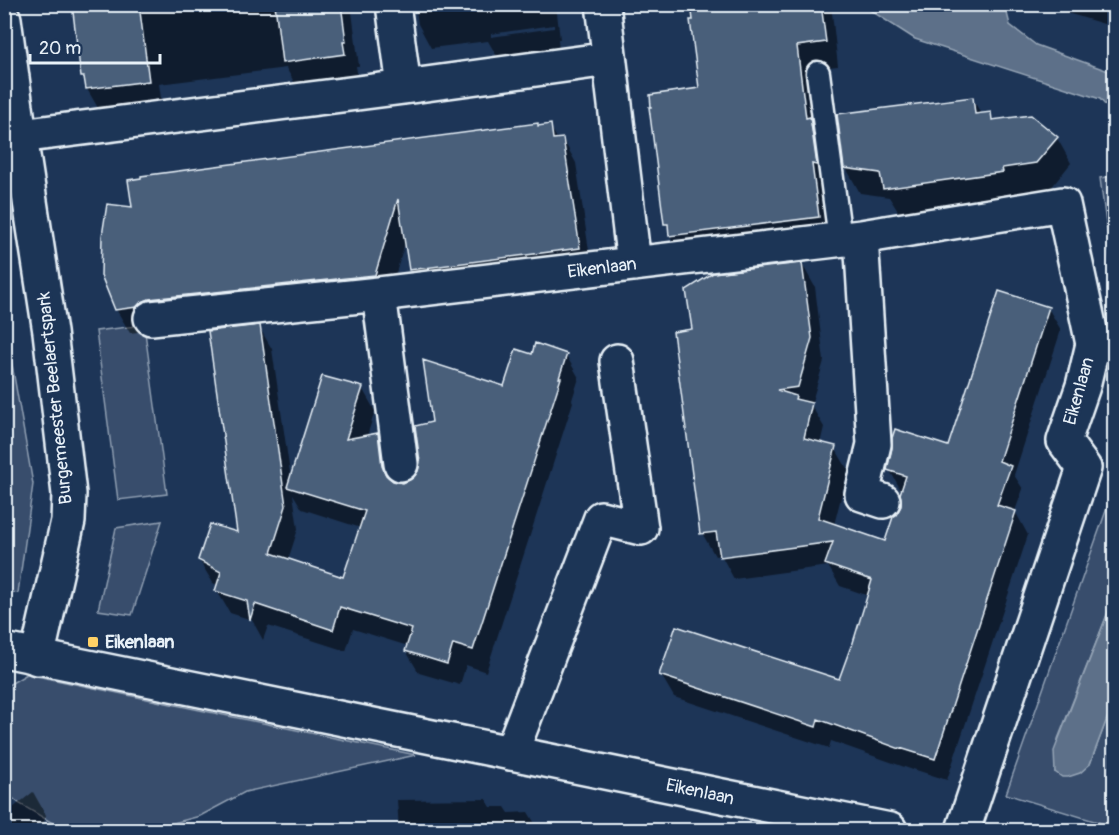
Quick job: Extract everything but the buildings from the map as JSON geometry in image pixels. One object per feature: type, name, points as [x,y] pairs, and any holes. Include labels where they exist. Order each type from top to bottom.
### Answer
[{"type":"street","points":[[393,4],[404,87]]},
{"type":"street","points":[[603,4],[634,264]]},
{"type":"street","name":"Burgemeester Beelaertspark","points":[[4,19],[50,332],[69,494],[68,521],[37,658]]},
{"type":"street","points":[[20,136],[609,59]]},
{"type":"street","name":"Eikenlaan","points":[[151,318],[379,294],[851,238],[1063,204],[1093,344],[1083,386],[1064,441],[1084,468],[963,831]]},
{"type":"street","points":[[851,238],[873,444],[862,494],[884,501]]},
{"type":"street","points":[[379,294],[401,464]]},
{"type":"street","points":[[511,753],[601,518],[641,528],[617,362]]},
{"type":"street","name":"Eikenlaan","points":[[4,650],[890,831]]},
{"type":"lane","points":[[818,73],[851,238]]},
{"type":"shaded area","points":[[862,5],[1005,5],[1010,25],[1036,45],[1114,73],[1114,115],[1100,99],[915,39]]},
{"type":"shaded area","points":[[1114,176],[1114,285],[1100,178]]},
{"type":"shaded area","points":[[4,319],[33,484],[18,593],[4,591]]},
{"type":"shaded area","points":[[144,325],[167,494],[118,500],[96,331]]},
{"type":"shaded area","points":[[1114,488],[1114,597],[1058,739],[1055,772],[1090,764],[1114,700],[1114,827],[1006,794]]},
{"type":"shaded area","points":[[162,521],[132,615],[98,610],[116,528]]},
{"type":"shaded area","points":[[1114,597],[1114,700],[1090,764],[1080,773],[1062,777],[1055,772],[1054,751]]},
{"type":"shaded area","points":[[27,674],[416,755],[245,792],[200,816],[147,830],[82,830],[54,824],[20,804],[5,792],[5,687]]},
{"type":"place","name":"Eikenlaan","points":[[93,642]]}]
